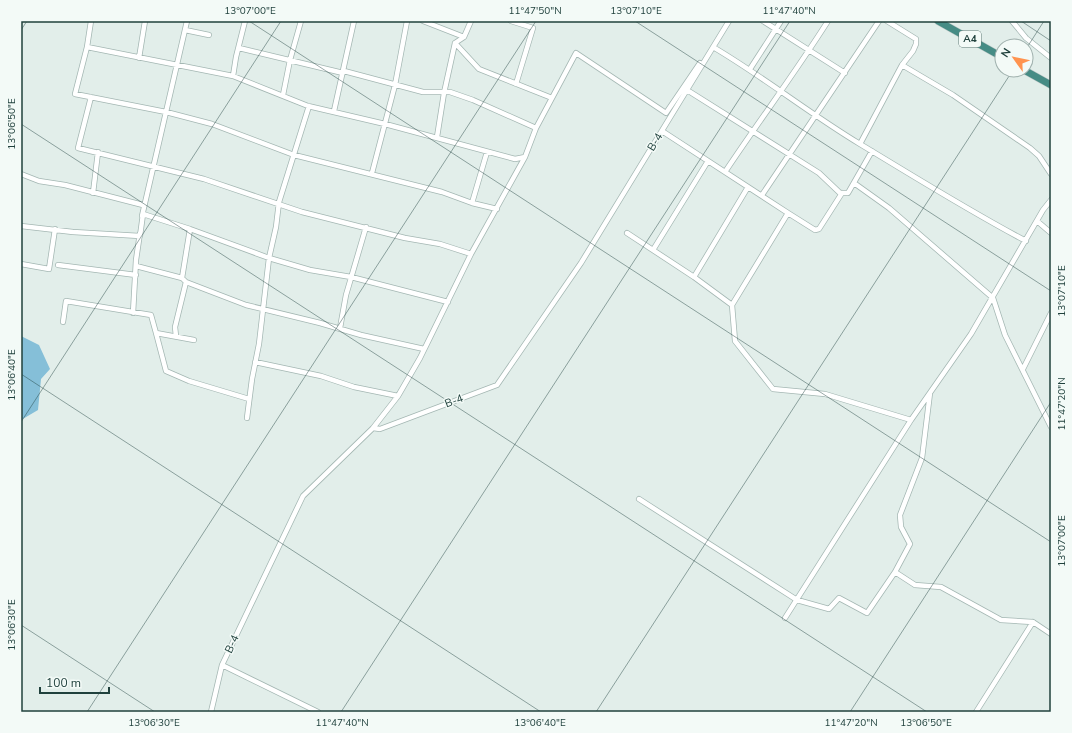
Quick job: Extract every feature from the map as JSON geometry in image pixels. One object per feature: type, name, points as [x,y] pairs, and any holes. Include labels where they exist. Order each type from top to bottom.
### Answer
[{"type":"highway","name":"A4","points":[[938,21],[994,52]]},
{"type":"highway","points":[[1034,76],[1051,85]]},
{"type":"street","points":[[91,21],[87,47],[75,94],[166,112],[212,124],[292,154],[372,173],[497,209]]},
{"type":"street","points":[[139,58],[144,21]]},
{"type":"street","points":[[140,236],[143,205],[154,168],[187,21]]},
{"type":"street","points":[[233,76],[245,21]]},
{"type":"street","points":[[283,95],[290,60],[301,21]]},
{"type":"street","points":[[334,111],[344,72],[354,21]]},
{"type":"street","points":[[372,173],[395,85],[407,21]]},
{"type":"street","points":[[423,21],[464,36]]},
{"type":"street","points":[[437,137],[444,93],[455,43],[464,36],[471,21]]},
{"type":"street","points":[[515,21],[533,28],[516,84]]},
{"type":"street","points":[[373,428],[398,396],[424,349],[471,254],[525,157],[536,128],[576,53],[666,113],[729,21]]},
{"type":"street","name":"B-4","points":[[318,712],[222,665],[303,496],[373,428],[380,429],[497,385],[581,263],[729,21]]},
{"type":"street","points":[[763,21],[808,51],[845,73]]},
{"type":"street","points":[[750,69],[781,21]]},
{"type":"street","points":[[725,172],[828,21]]},
{"type":"street","points":[[762,195],[815,114],[845,73],[879,21]]},
{"type":"street","points":[[860,144],[902,65],[913,51],[916,44],[916,39],[887,21]]},
{"type":"street","points":[[1012,21],[1026,38],[1051,58]]},
{"type":"street","points":[[185,30],[209,35]]},
{"type":"street","points":[[455,43],[479,69],[552,98]]},
{"type":"street","points":[[87,47],[233,76],[308,106],[334,111],[437,137],[515,159],[525,157]]},
{"type":"street","points":[[713,47],[750,69],[781,92],[860,144],[991,223],[1026,241]]},
{"type":"street","points":[[239,48],[423,92],[450,92],[473,100],[536,128]]},
{"type":"street","points":[[902,65],[953,95],[1030,148],[1039,156],[1051,174]]},
{"type":"street","points":[[687,90],[753,131],[788,155],[819,173],[842,193],[848,193],[872,151]]},
{"type":"street","points":[[90,97],[78,148],[98,152],[154,168],[204,179],[279,206],[405,238],[440,244],[471,254]]},
{"type":"street","points":[[247,418],[264,309],[268,258],[292,154],[308,106]]},
{"type":"street","points":[[662,131],[815,230],[819,229],[842,193]]},
{"type":"street","points":[[93,193],[98,152]]},
{"type":"street","points":[[472,203],[486,152]]},
{"type":"street","points":[[652,250],[708,161]]},
{"type":"street","points":[[21,174],[39,181],[143,205]]},
{"type":"street","points":[[854,183],[889,208],[993,298],[1005,334],[1051,427]]},
{"type":"street","points":[[694,276],[748,187]]},
{"type":"street","points":[[785,618],[911,420],[971,334],[1026,241],[1036,221],[1051,200]]},
{"type":"street","points":[[788,213],[732,305],[735,341],[773,389],[825,394],[911,420]]},
{"type":"street","points":[[133,313],[136,266],[143,214],[190,229],[268,258],[310,270],[351,276],[448,302]]},
{"type":"street","points":[[1036,221],[1051,233]]},
{"type":"street","points":[[21,226],[140,236]]},
{"type":"street","points":[[340,328],[351,276],[360,252],[366,227]]},
{"type":"street","points":[[21,264],[49,269],[55,229]]},
{"type":"street","points":[[176,336],[175,328],[184,280],[190,229]]},
{"type":"street","points":[[627,234],[694,276],[732,305]]},
{"type":"street","points":[[58,265],[136,275]]},
{"type":"street","points":[[136,266],[184,280],[246,305],[340,328],[361,335],[424,349]]},
{"type":"street","points":[[63,322],[66,301],[151,315],[166,371],[189,381],[249,400]]},
{"type":"street","points":[[1023,368],[1051,313]]},
{"type":"street","points":[[156,333],[194,340]]},
{"type":"street","points":[[255,362],[321,376],[354,387],[398,396]]},
{"type":"street","points":[[639,499],[797,600],[829,609],[839,598],[867,613],[895,572],[910,544],[901,528],[900,515],[922,458],[930,391]]},
{"type":"street","points":[[895,572],[915,585],[941,587],[1001,620],[1034,622],[1051,634]]},
{"type":"street","points":[[976,712],[1034,622]]},
{"type":"street","points":[[211,712],[222,665]]},
{"type":"water","points":[[21,336],[39,345],[50,369],[41,379],[38,410],[21,420]]}]
